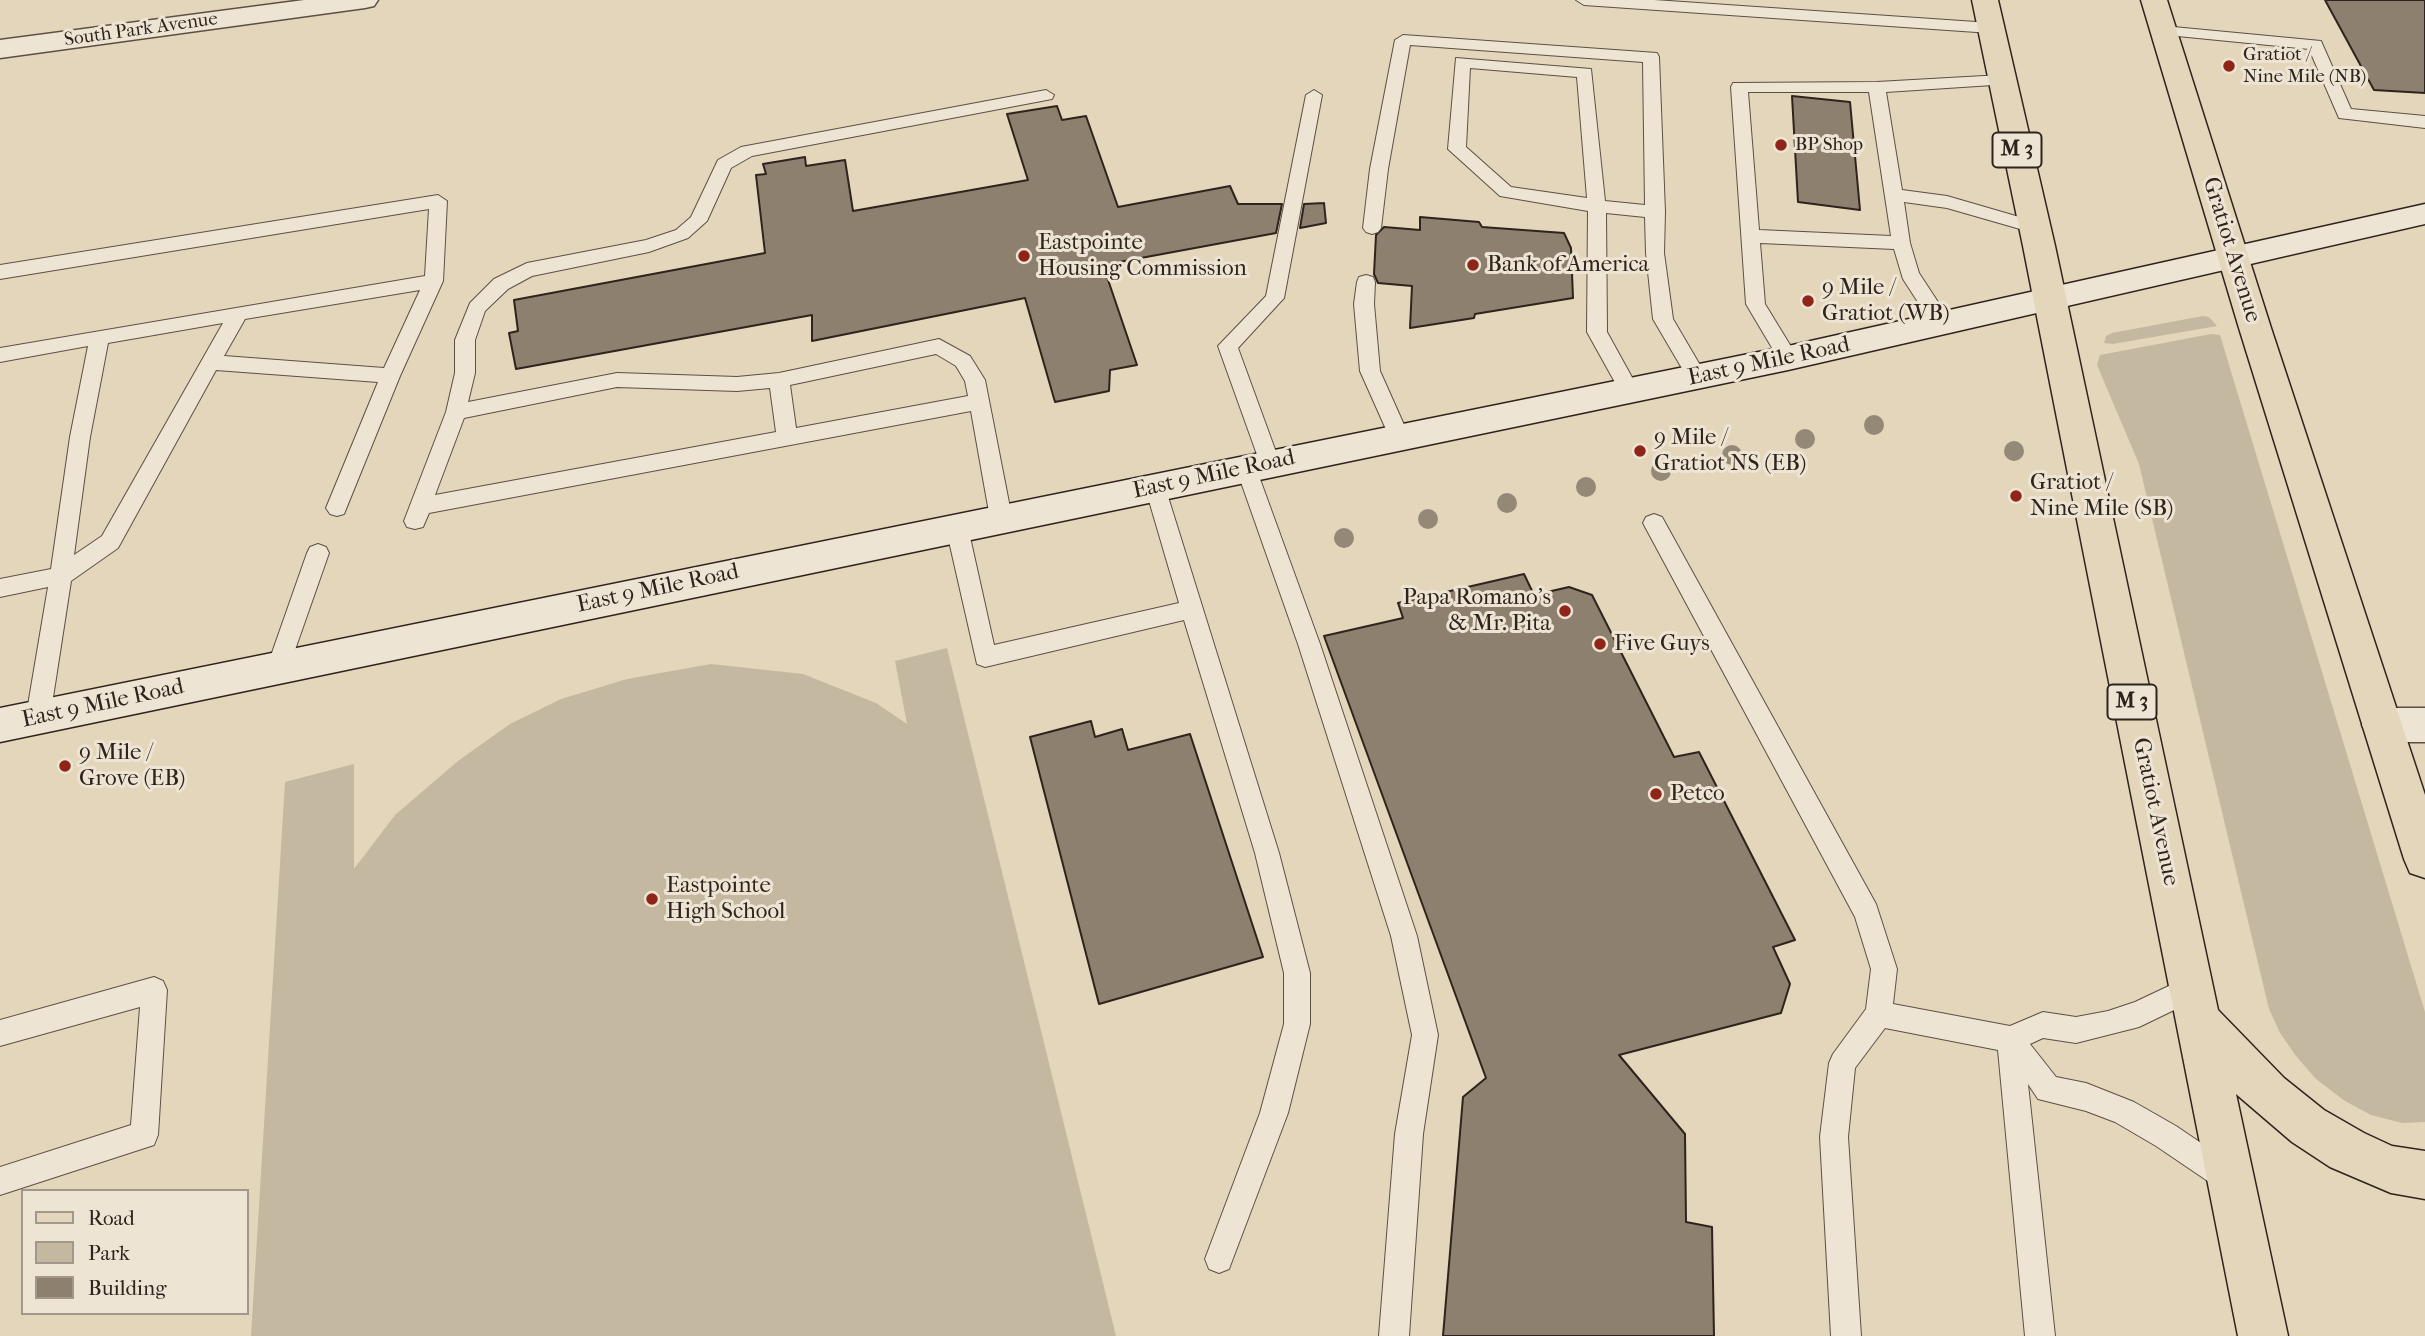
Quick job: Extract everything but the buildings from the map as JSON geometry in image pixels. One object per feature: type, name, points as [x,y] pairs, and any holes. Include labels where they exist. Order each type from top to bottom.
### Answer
[{"type":"main road","name":"South Park Avenue","points":[[0,49],[365,0]]},
{"type":"main road","name":"Gratiot Avenue","points":[[2154,0],[2425,859]]},
{"type":"main road","name":"Gratiot Avenue","points":[[1988,14],[2050,300],[2263,1336]]},
{"type":"main road","name":"East 9 Mile Road","points":[[0,725],[1788,358],[2425,214]]},
{"type":"main road","points":[[2382,725],[2425,726]]},
{"type":"main road","points":[[2196,1005],[2268,1094],[2308,1126],[2347,1150],[2391,1169],[2425,1175]]},
{"type":"lane","points":[[1584,0],[1839,19],[1988,14]]},
{"type":"lane","points":[[1836,0],[1839,19]]},
{"type":"lane","points":[[2163,31],[2315,46],[2345,114],[2425,122]]},
{"type":"lane","points":[[1372,228],[1379,169],[1403,40],[1651,57],[1655,253],[1663,319],[1697,377]]},
{"type":"lane","points":[[1629,390],[1597,332],[1597,206],[1585,73],[1462,62],[1457,149],[1506,192],[1597,206],[1656,212]]},
{"type":"lane","points":[[1788,358],[1756,304],[1739,87],[1877,87],[2002,80]]},
{"type":"lane","points":[[1877,87],[1901,243],[1910,274],[1943,325]]},
{"type":"lane","points":[[418,513],[456,412],[465,373],[465,340],[477,308],[501,284],[527,270],[649,246],[682,234],[698,221],[724,164],[747,151],[1046,95]]},
{"type":"lane","points":[[1314,95],[1275,298],[1228,346],[1294,602],[1405,936],[1425,1035],[1409,1134],[1394,1336]]},
{"type":"lane","points":[[1894,195],[1947,202],[2034,227]]},
{"type":"lane","points":[[0,272],[438,201],[434,281],[390,376],[337,508]]},
{"type":"lane","points":[[1752,236],[1901,243]]},
{"type":"lane","points":[[0,355],[434,281]]},
{"type":"lane","points":[[1366,282],[1364,304],[1370,371],[1399,436]]},
{"type":"lane","points":[[0,588],[61,576],[110,542],[239,313]]},
{"type":"lane","points":[[38,718],[80,437],[99,337]]},
{"type":"lane","points":[[456,412],[617,380],[737,384],[779,380],[939,346],[963,361],[975,380],[977,402],[1001,518]]},
{"type":"lane","points":[[210,362],[390,376]]},
{"type":"lane","points":[[779,380],[787,437]]},
{"type":"lane","points":[[418,513],[787,437],[977,402]]},
{"type":"lane","points":[[1155,487],[1267,853],[1297,973],[1297,1024],[1274,1113],[1219,1259]]},
{"type":"lane","points":[[1654,523],[1867,913],[1884,969],[1879,1013],[1842,1063],[1836,1125],[1846,1336]]},
{"type":"lane","points":[[957,528],[985,657],[1192,609]]},
{"type":"lane","points":[[278,667],[318,554]]},
{"type":"lane","points":[[0,1033],[154,990],[144,1135],[0,1181]]},
{"type":"lane","points":[[1879,1013],[2010,1039],[2043,1026],[2076,1030],[2139,1014],[2196,1005]]},
{"type":"lane","points":[[2010,1039],[2048,1089],[2086,1097],[2124,1112],[2229,1178]]},
{"type":"lane","points":[[2010,1039],[2040,1336]]},
{"type":"green space","points":[[2209,317],[2217,326],[2113,344],[2104,343],[2106,336],[2112,333]]},
{"type":"green space","points":[[2211,334],[2220,335],[2425,1012],[2425,1122],[2402,1123],[2371,1115],[2345,1101],[2316,1079],[2296,1056],[2280,1033],[2269,1009],[2139,464],[2097,365],[2100,355]]},
{"type":"green space","points":[[947,648],[1116,1336],[251,1336],[285,782],[354,764],[354,869],[395,815],[458,761],[510,724],[561,699],[627,679],[711,664],[803,674],[876,703],[907,724],[895,661]]},
{"type":"place","name":"Gratiot / Nine Mile (NB)","points":[[2229,66]]},
{"type":"place","name":"BP Shop","points":[[1781,145]]},
{"type":"place","name":"Eastpointe Housing Commission","points":[[1024,256]]},
{"type":"place","name":"Bank of America","points":[[1473,265]]},
{"type":"place","name":"9 Mile / Gratiot (WB)","points":[[1808,301]]},
{"type":"place","name":"9 Mile / Gratiot NS (EB)","points":[[1640,451]]},
{"type":"place","name":"Gratiot / Nine Mile (SB)","points":[[2016,496]]},
{"type":"place","name":"Papa Romano's & Mr. Pita","points":[[1565,611]]},
{"type":"place","name":"Five Guys","points":[[1600,644]]},
{"type":"place","name":"9 Mile / Grove (EB)","points":[[65,766]]},
{"type":"place","name":"Petco","points":[[1656,794]]},
{"type":"place","name":"Eastpointe High School","points":[[652,899]]}]
